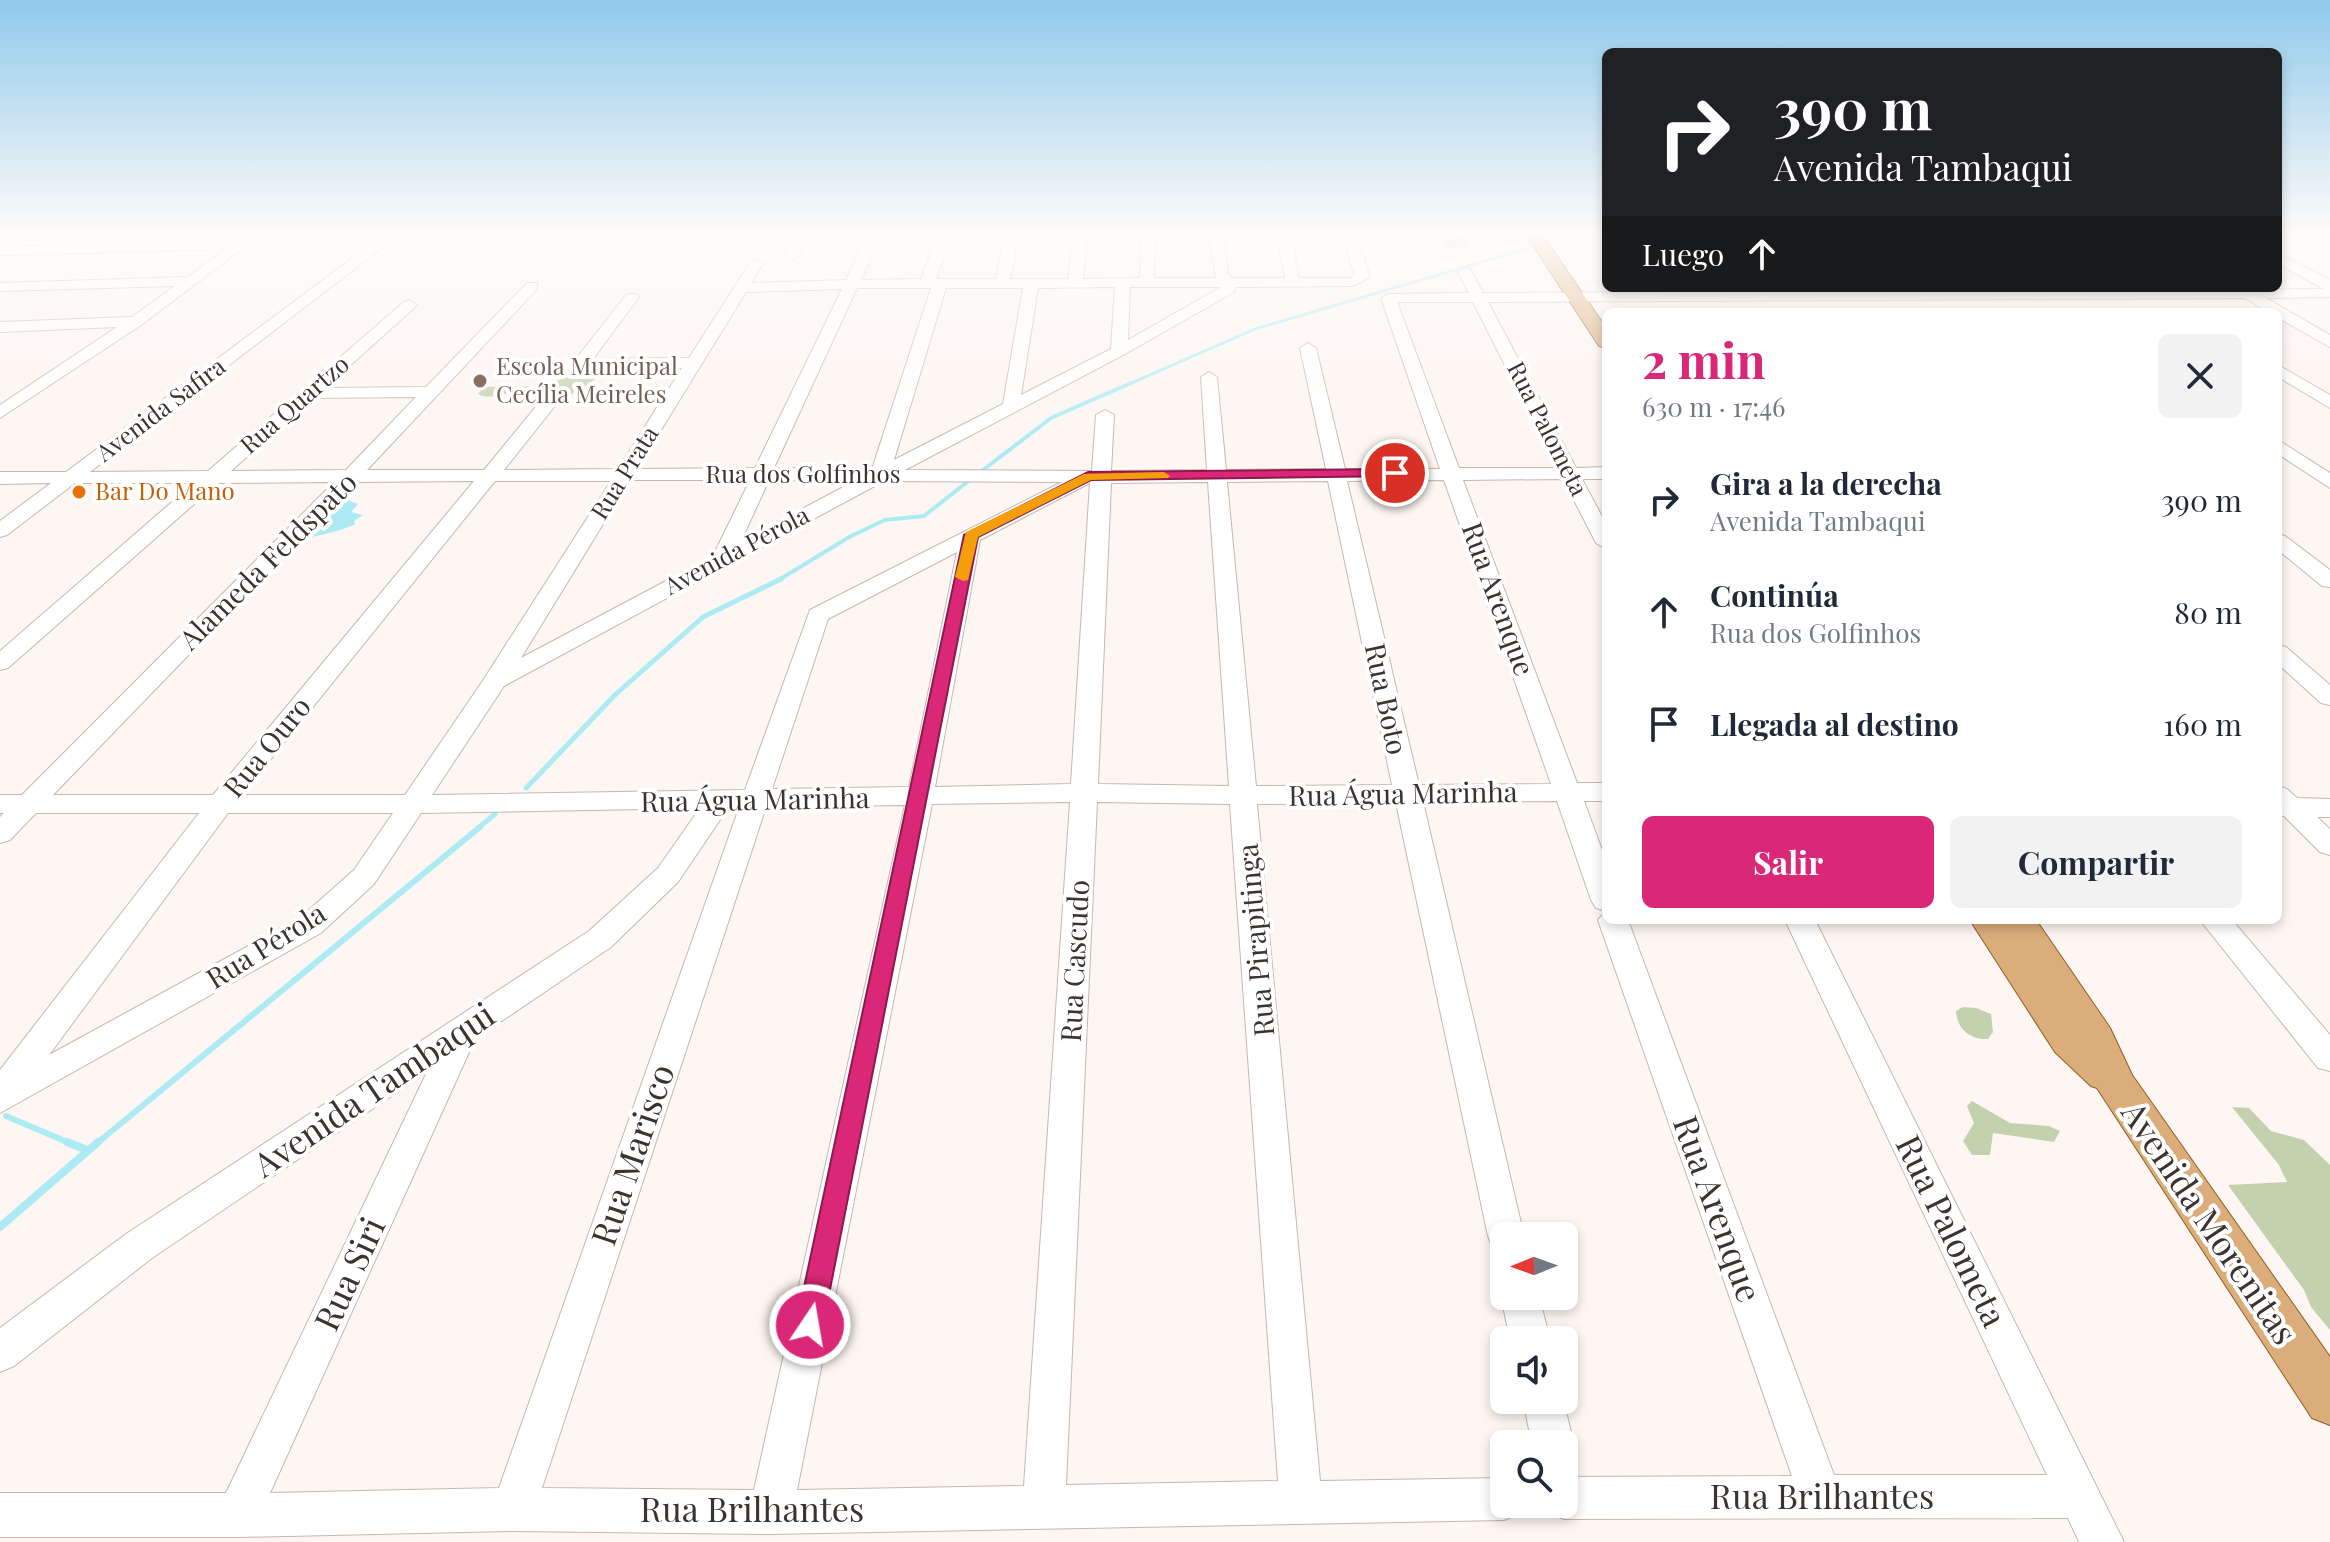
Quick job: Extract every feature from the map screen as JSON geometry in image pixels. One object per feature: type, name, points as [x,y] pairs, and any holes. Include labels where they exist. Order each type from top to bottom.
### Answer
[{"type":"main road","points":[[1586,302],[1602,334]]},
{"type":"main road","name":"Avenida Morenitas","points":[[1991,924],[2069,1041],[2116,1085]]},
{"type":"main road","name":"Avenida Morenitas","points":[[2020,924],[2096,1039],[2116,1085],[2330,1400]]},
{"type":"street","points":[[0,413],[163,302]]},
{"type":"street","name":"Avenida Safira","points":[[0,513],[282,302]]},
{"type":"street","name":"Avenida Safira","points":[[0,531],[303,302]]},
{"type":"street","name":"Alameda Feldspato","points":[[0,833],[433,392],[517,302]]},
{"type":"street","points":[[628,302],[581,364],[694,363]]},
{"type":"street","name":"Rua Prata","points":[[494,682],[732,302]]},
{"type":"street","points":[[722,559],[844,302]]},
{"type":"street","points":[[880,475],[929,302]]},
{"type":"street","points":[[1011,406],[1028,302]]},
{"type":"street","points":[[1119,351],[1122,302]]},
{"type":"street","name":"Avenida Pérola","points":[[494,682],[1206,302]]},
{"type":"street","name":"Rua Arenque","points":[[1389,302],[1602,889]]},
{"type":"street","name":"Rua Palometa","points":[[1482,302],[1602,535]]},
{"type":"street","name":"Rua Quartzo","points":[[0,663],[409,305]]},
{"type":"street","points":[[2282,314],[2330,342]]},
{"type":"street","points":[[0,327],[136,322]]},
{"type":"street","name":"Rua Boto","points":[[1308,348],[1503,1222]]},
{"type":"street","points":[[216,351],[238,351]]},
{"type":"street","points":[[2282,373],[2330,403]]},
{"type":"street","name":"Rua Pirapitinga","points":[[1209,377],[1301,1503]]},
{"type":"street","points":[[308,393],[433,392]]},
{"type":"street","name":"Rua Ouro","points":[[0,1098],[221,803],[545,407]]},
{"type":"street","name":"Rua Cascudo","points":[[1044,1506],[1084,793],[1095,477],[1105,415]]},
{"type":"street","points":[[2282,448],[2325,474]]},
{"type":"street","points":[[2282,470],[2325,474]]},
{"type":"street","name":"Rua dos Golfinhos","points":[[0,478],[763,474],[1095,477],[1602,473]]},
{"type":"street","name":"Avenida Tambaqui","points":[[0,1352],[139,1246],[600,939],[668,875],[737,800],[818,615],[971,535],[1095,477]]},
{"type":"street","points":[[771,1512],[920,797],[971,535]]},
{"type":"street","points":[[2282,543],[2330,581]]},
{"type":"street","points":[[2282,656],[2330,698]]},
{"type":"street","name":"Rua Pérola","points":[[0,1098],[311,925],[364,877],[494,682]]},
{"type":"street","name":"Rua Água Marinha","points":[[0,804],[415,804],[1084,793],[1602,792]]},
{"type":"street","name":"Rua Marisco","points":[[513,1509],[737,800]]},
{"type":"street","points":[[2282,803],[2330,808]]},
{"type":"street","points":[[2282,803],[2330,845]]},
{"type":"street","name":"Rua Arenque","points":[[1614,924],[1821,1497]]},
{"type":"street","name":"Rua Palometa","points":[[1802,924],[2102,1542]]},
{"type":"street","points":[[2218,924],[2330,1058]]},
{"type":"street","name":"Rua Siri","points":[[238,1515],[462,1032]]},
{"type":"street","name":"Rua Brilhantes","points":[[1578,1496],[2080,1496]]},
{"type":"street","name":"Rua Brilhantes","points":[[0,1515],[238,1515],[513,1509],[771,1512],[1490,1499]]},
{"type":"green space","points":[[566,377],[595,379],[568,396],[546,402],[526,399],[518,392],[492,396],[478,394],[483,387],[546,386]]},
{"type":"green space","points":[[1963,1007],[1991,1014],[1993,1032],[1988,1039],[1976,1038],[1962,1028],[1956,1011]]},
{"type":"green space","points":[[1972,1101],[2010,1123],[2049,1126],[2060,1131],[2054,1142],[1993,1133],[1990,1155],[1972,1155],[1963,1141],[1974,1123],[1967,1106]]},
{"type":"green space","points":[[2232,1107],[2249,1108],[2271,1131],[2304,1140],[2330,1165],[2330,1330],[2228,1185],[2287,1182],[2279,1165]]},
{"type":"water","points":[[670,387],[670,395],[637,402],[617,401],[614,395],[617,391],[611,390]]},
{"type":"water","points":[[347,500],[358,504],[351,512],[363,515],[354,521],[355,524],[300,538],[308,523],[321,518],[334,503]]},
{"type":"waterway","points":[[1127,385],[1255,329],[1346,302]]},
{"type":"waterway","points":[[983,470],[1051,418],[1131,383]]},
{"type":"waterway","points":[[777,581],[851,536],[885,520],[924,516],[971,479]]},
{"type":"waterway","points":[[526,788],[616,694],[703,617],[777,581]]},
{"type":"waterway","points":[[477,829],[495,814]]},
{"type":"waterway","points":[[96,1144],[480,827]]},
{"type":"waterway","points":[[6,1116],[72,1144]]},
{"type":"waterway","points":[[67,1142],[72,1144]]},
{"type":"waterway","points":[[0,1227],[98,1142]]},
{"type":"waterway","points":[[72,1144],[87,1150]]},
{"type":"slow traffic","points":[[963,577],[971,535],[994,523],[1088,476],[1164,476]]},
{"type":"place","name":"Escola Municipal Cecília Meireles","points":[[480,381]]},
{"type":"place","name":"Bar Do Mano","points":[[79,492]]},
{"type":"route","points":[[810,1325],[971,535],[1088,476],[1395,473]]}]
